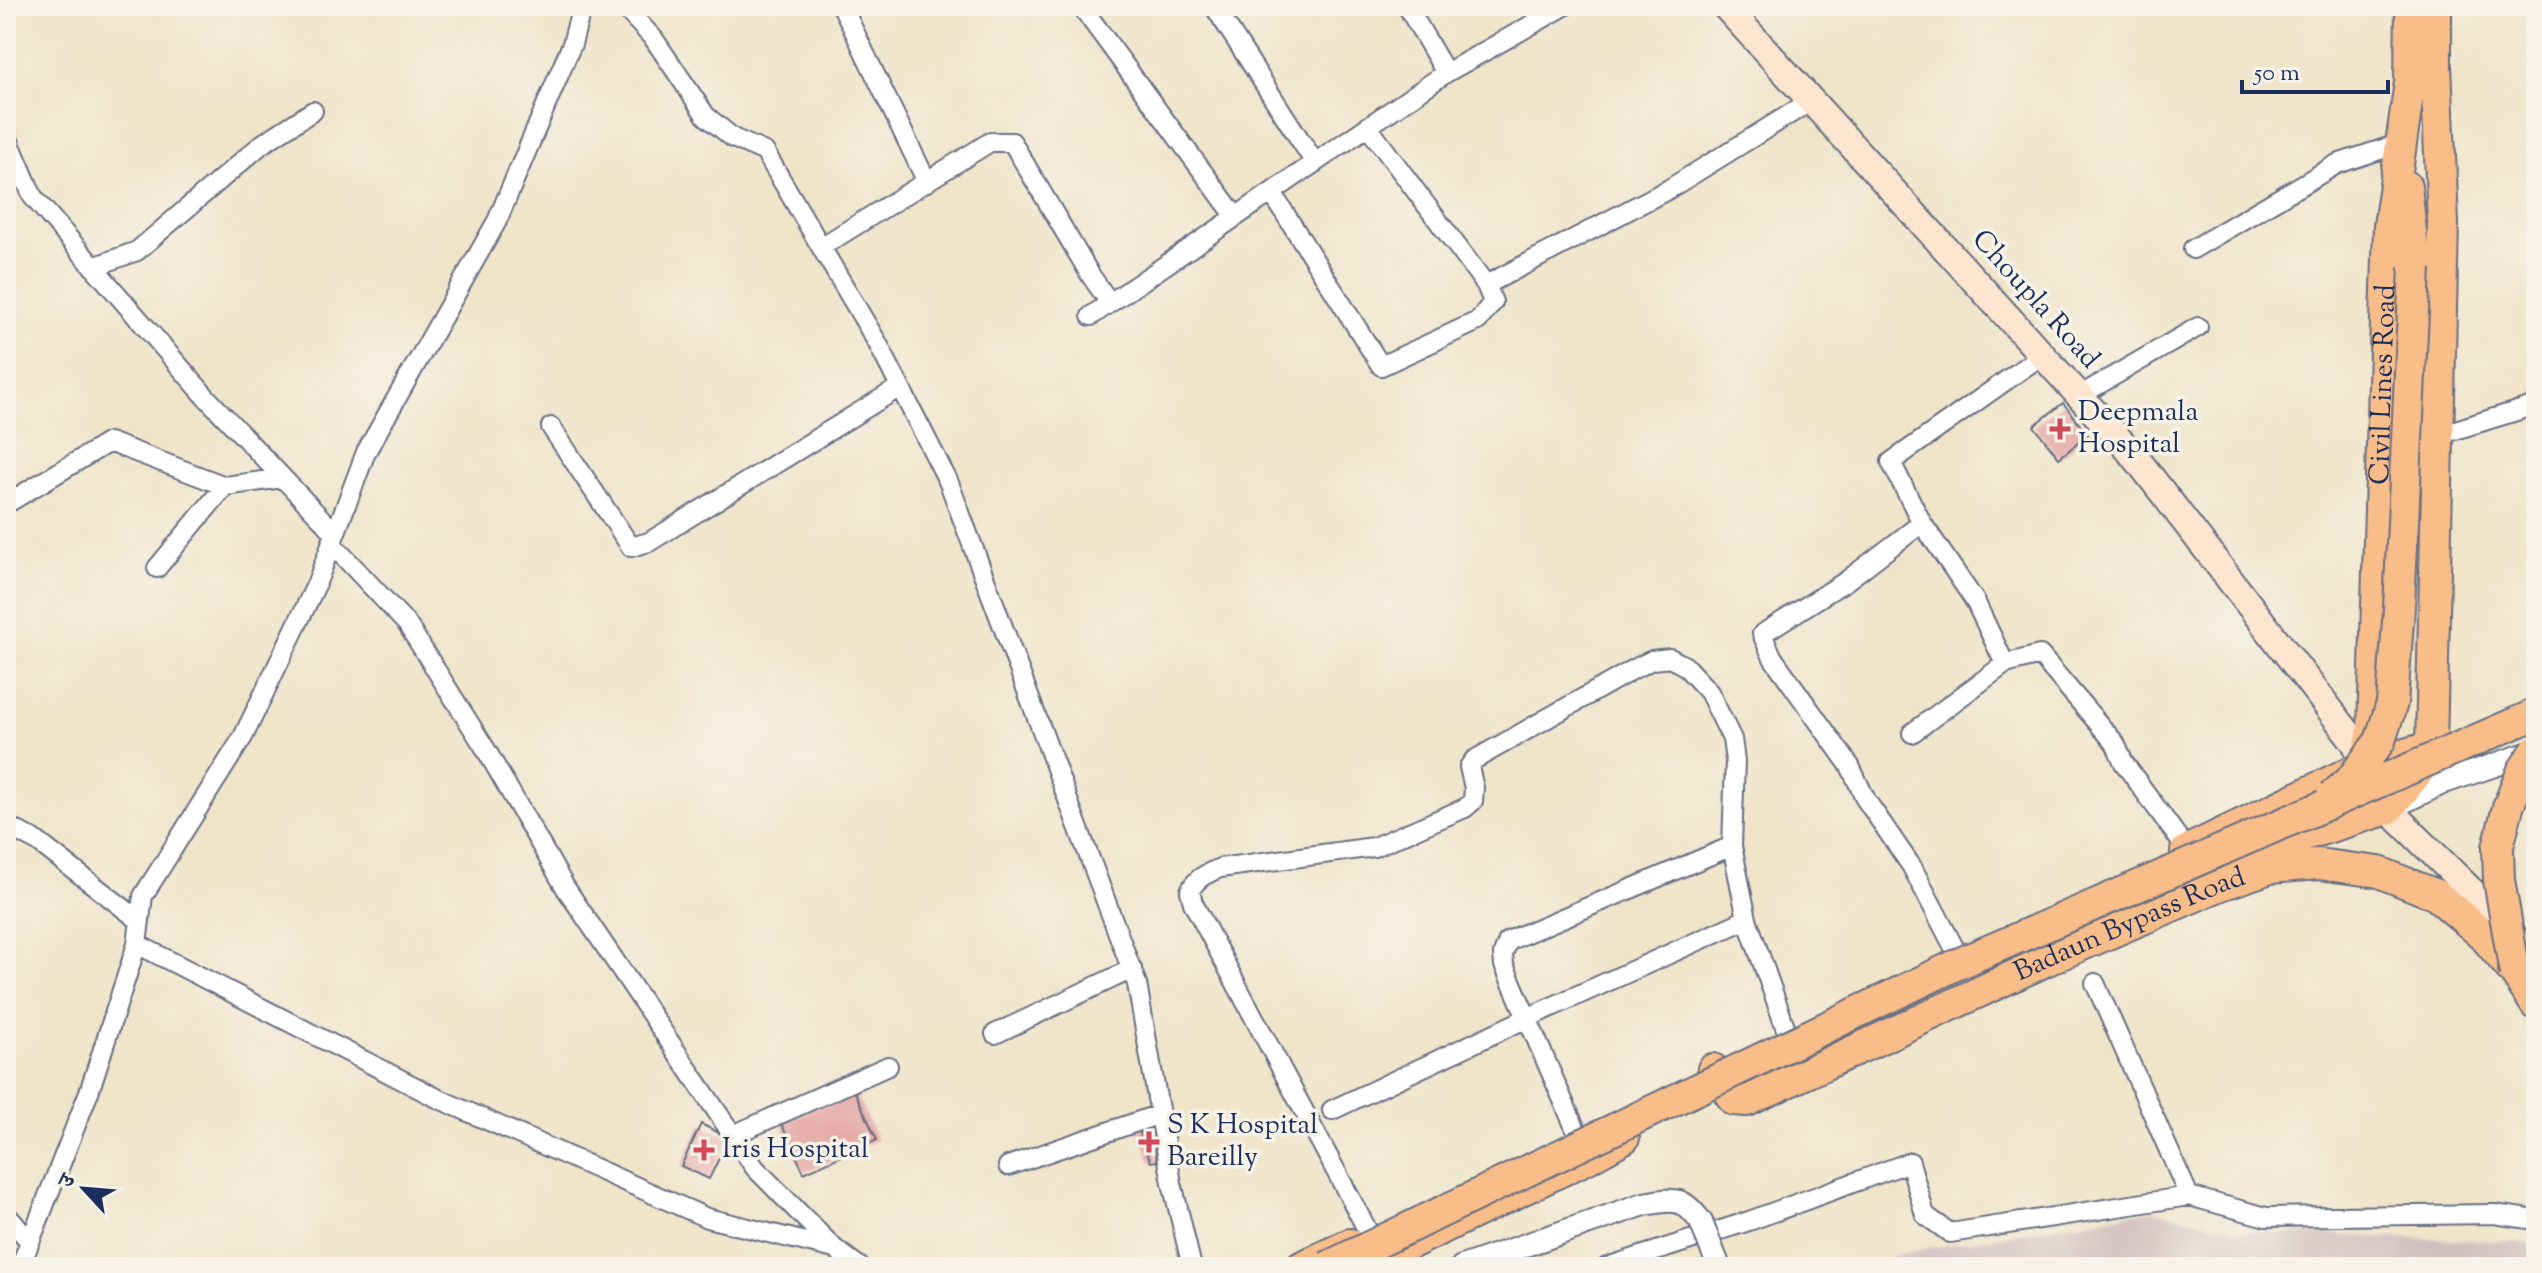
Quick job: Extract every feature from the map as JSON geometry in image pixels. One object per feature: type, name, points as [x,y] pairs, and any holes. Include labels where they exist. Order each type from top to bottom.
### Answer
[{"type":"main road","name":"Choupla Road","points":[[1725,6],[2136,458],[2354,741],[2388,809]]},
{"type":"main road","name":"Civil Lines Road","points":[[2367,764],[2373,729],[2389,226],[2410,82],[2411,6]]},
{"type":"main road","points":[[1362,1267],[1583,1146],[1631,1110],[1728,1086],[1913,993],[2219,861],[2388,809],[2419,771],[2431,747],[2443,223],[2436,6]]},
{"type":"main road","points":[[2401,143],[2415,268]]},
{"type":"main road","points":[[2315,810],[2350,781],[2380,741],[2392,703],[2415,268],[2440,147]]},
{"type":"main road","points":[[1327,1267],[1962,962],[2536,714]]},
{"type":"main road","points":[[1728,1086],[1787,1032],[2187,850],[2367,764],[2431,747]]},
{"type":"main road","points":[[2526,971],[2499,880],[2498,847],[2513,795],[2523,770],[2536,751]]},
{"type":"main road","points":[[2388,809],[2505,924],[2526,971]]},
{"type":"main road","name":"Badaun Bypass Road","points":[[1728,1086],[2043,962],[2221,885],[2270,868],[2318,864],[2379,872],[2436,895],[2526,971],[2536,1005]]},
{"type":"main road","points":[[1301,1267],[1583,1146]]},
{"type":"street","points":[[20,1267],[89,1092],[137,944],[143,896],[243,737],[316,585],[366,452],[497,221],[572,44],[582,6]]},
{"type":"street","points":[[623,6],[654,39],[706,116],[733,138],[765,152],[877,342],[949,483],[1137,984],[1172,1183],[1192,1267]]},
{"type":"street","points":[[842,6],[927,182]]},
{"type":"street","points":[[1081,6],[1236,217]]},
{"type":"street","points":[[1214,6],[1315,163]]},
{"type":"street","points":[[1407,6],[1446,73]]},
{"type":"street","points":[[1091,316],[1446,73],[1565,6]]},
{"type":"street","points":[[1486,285],[1669,189],[1811,101]]},
{"type":"street","points":[[93,267],[137,251],[262,144],[313,111]]},
{"type":"street","points":[[1272,193],[1381,366],[1478,321],[1493,302],[1486,285],[1368,127]]},
{"type":"street","points":[[6,134],[33,197],[207,398],[283,478],[407,624],[485,748],[565,887],[755,1168],[835,1249],[860,1267]]},
{"type":"street","points":[[821,247],[990,142],[1012,142],[1110,303]]},
{"type":"street","points":[[2193,249],[2337,164],[2401,143]]},
{"type":"street","points":[[2079,396],[2198,327]]},
{"type":"street","points":[[2005,664],[1975,601],[1922,523],[1891,462],[2042,355]]},
{"type":"street","points":[[551,427],[631,547],[649,542],[900,387]]},
{"type":"street","points":[[2439,435],[2536,405]]},
{"type":"street","points":[[6,504],[109,442],[225,486],[283,478]]},
{"type":"street","points":[[157,568],[225,486]]},
{"type":"street","points":[[1922,523],[1846,581],[1762,634],[1773,658],[1850,766],[1866,800],[1912,867],[1958,955]]},
{"type":"street","points":[[1912,733],[2005,664],[2040,655],[2115,743],[2124,763],[2187,850]]},
{"type":"street","points":[[1370,1235],[1193,903],[1190,891],[1196,879],[1220,868],[1374,847],[1465,808],[1473,801],[1474,788],[1469,767],[1474,760],[1634,669],[1652,660],[1670,658],[1685,666],[1709,692],[1732,739],[1735,774],[1732,846],[1747,919],[1787,1032]]},
{"type":"street","points":[[2431,747],[2536,699]]},
{"type":"street","points":[[2388,809],[2444,782],[2536,751]]},
{"type":"street","points":[[6,825],[38,842],[140,921]]},
{"type":"street","points":[[1583,1146],[1504,965],[1503,954],[1508,941],[1732,846]]},
{"type":"street","points":[[1332,1110],[1747,919]]},
{"type":"street","points":[[137,944],[437,1098],[707,1218],[835,1249]]},
{"type":"street","points":[[995,1034],[1132,969]]},
{"type":"street","points":[[2095,983],[2189,1196]]},
{"type":"street","points":[[733,1135],[888,1066]]},
{"type":"street","points":[[1008,1166],[1160,1114]]},
{"type":"street","points":[[1607,1267],[1749,1221],[1910,1162],[1925,1215],[1950,1233],[2189,1196],[2266,1217],[2494,1214],[2536,1220]]},
{"type":"street","points":[[1462,1267],[1644,1204],[1669,1200],[1689,1206],[1701,1222],[1719,1267]]},
{"type":"street","points":[[6,1214],[30,1242]]},
{"type":"shaded area","points":[[2153,1210],[2240,1231],[2536,1243],[2536,1267],[1862,1267],[1902,1253]]},
{"type":"building","points":[[2063,403],[2088,435],[2059,458],[2034,426]]},
{"type":"building","points":[[854,1090],[877,1140],[804,1173],[781,1123]]},
{"type":"building","points":[[701,1124],[729,1138],[709,1179],[681,1166]]},
{"type":"building","points":[[1152,1125],[1157,1161],[1151,1162],[1138,1128]]},
{"type":"railway","points":[[2089,1267],[2141,1267]]},
{"type":"place","name":"Deepmala Hospital","points":[[2060,429]]},
{"type":"place","name":"S K Hospital Bareilly","points":[[1149,1142]]},
{"type":"place","name":"Iris Hospital","points":[[704,1150]]}]
